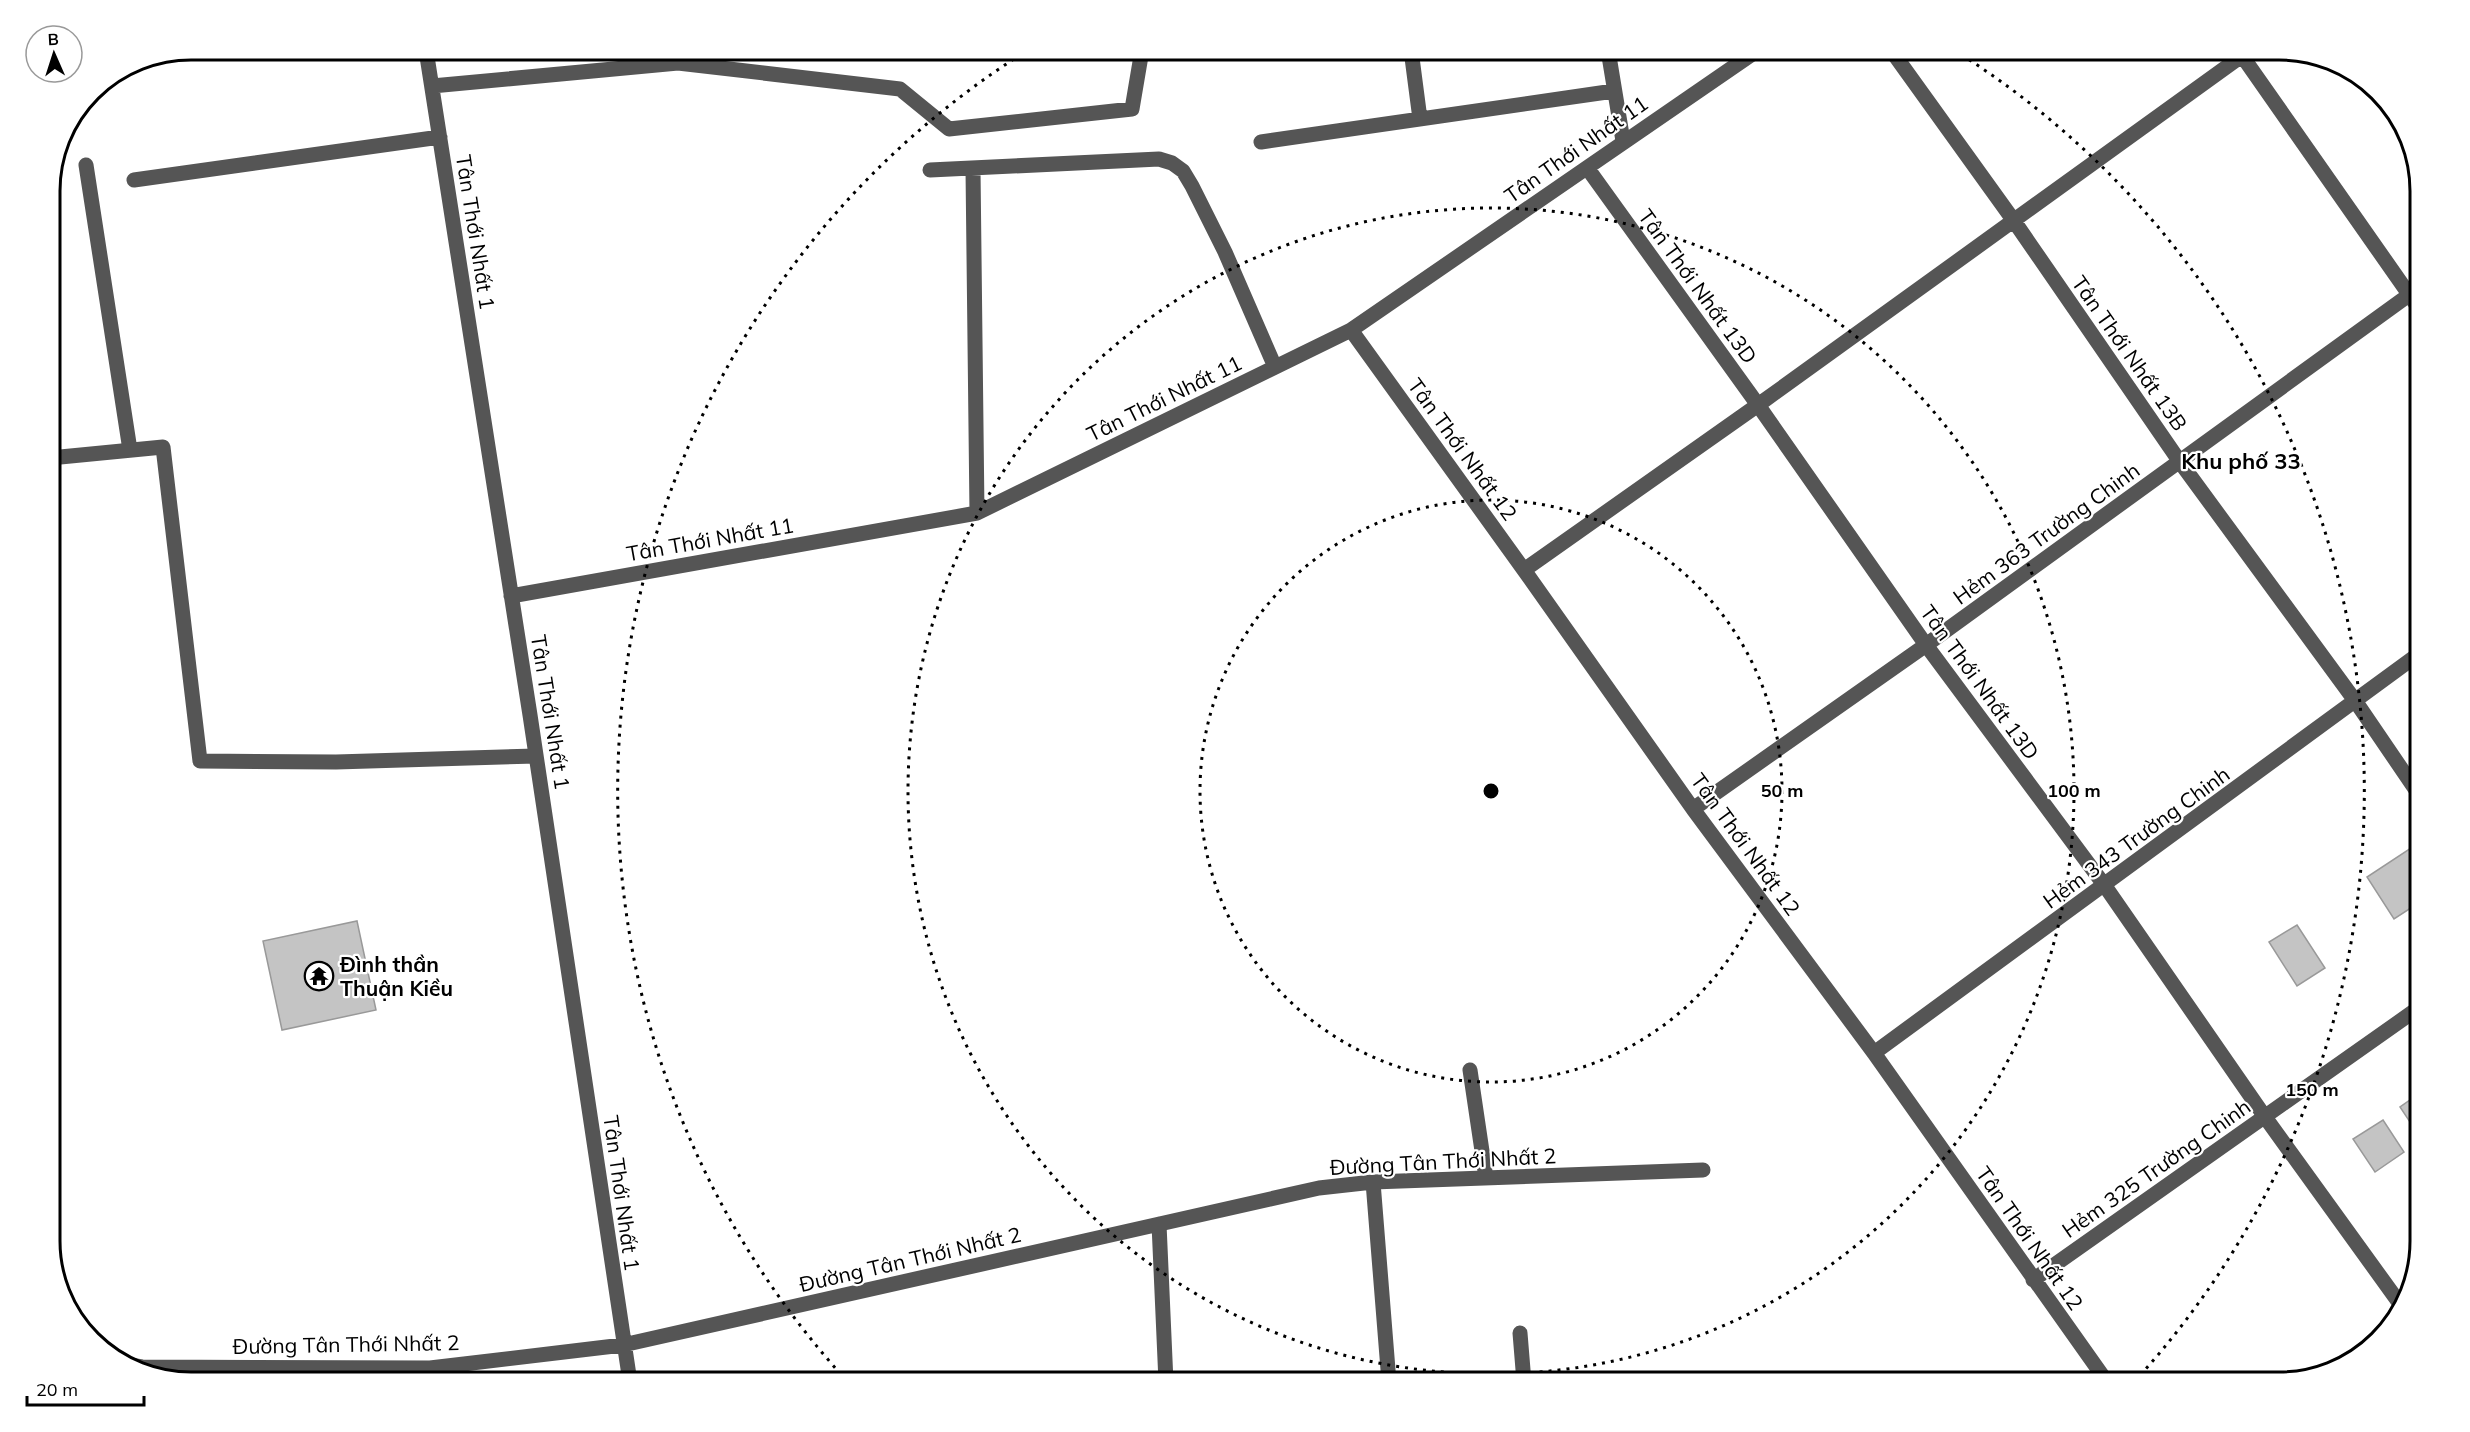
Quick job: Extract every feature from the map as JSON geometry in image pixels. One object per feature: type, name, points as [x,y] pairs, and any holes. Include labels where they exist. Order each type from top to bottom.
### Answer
[{"type":"street","name":"Tân Thới Nhất 1","points":[[428,60],[536,756],[628,1372]]},
{"type":"street","points":[[432,86],[678,63],[686,60]]},
{"type":"street","points":[[715,60],[900,88],[949,129],[1132,109],[1140,60]]},
{"type":"street","points":[[1412,60],[1420,119]]},
{"type":"street","points":[[1609,60],[1623,141]]},
{"type":"street","name":"Tân Thới Nhất 11","points":[[511,596],[977,513],[1351,330],[1743,60]]},
{"type":"street","name":"Tân Thới Nhất 13B","points":[[1898,60],[2014,221],[2180,462],[2356,702],[2410,781]]},
{"type":"street","points":[[1524,570],[2014,221],[2231,60]]},
{"type":"street","points":[[2249,60],[2410,284]]},
{"type":"street","points":[[1261,142],[1614,91]]},
{"type":"street","points":[[134,180],[440,137]]},
{"type":"street","points":[[930,170],[1159,159],[1172,163],[1183,171],[1206,214],[1275,367]]},
{"type":"street","points":[[86,165],[130,450]]},
{"type":"street","points":[[973,169],[977,513]]},
{"type":"street","name":"Tân Thới Nhất 13D","points":[[1588,169],[1758,405],[1926,645],[2105,886],[2265,1117],[2396,1298]]},
{"type":"street","name":"Hẻm 363 Trường Chinh","points":[[1693,809],[1926,645],[2410,295]]},
{"type":"street","name":"Tân Thới Nhất 12","points":[[1351,330],[1693,809],[1874,1053],[2099,1372]]},
{"type":"street","points":[[60,457],[163,447],[200,761],[336,762],[536,756]]},
{"type":"street","name":"Hẻm 343 Trường Chinh","points":[[1874,1053],[2410,661]]},
{"type":"street","name":"Hẻm 325 Trường Chinh","points":[[2033,1280],[2410,1014]]},
{"type":"street","points":[[1470,1070],[1486,1178]]},
{"type":"street","name":"Đường Tân Thới Nhất 2","points":[[154,1367],[430,1368],[623,1345],[1319,1188],[1373,1182],[1703,1170]]},
{"type":"street","points":[[1373,1182],[1388,1372]]},
{"type":"street","points":[[1159,1224],[1166,1372]]},
{"type":"street","points":[[1520,1333],[1523,1372]]},
{"type":"building","points":[[2410,849],[2410,909],[2394,919],[2367,877]]},
{"type":"building","name":"Đình thần Thuận Kiều","points":[[357,921],[376,1010],[282,1030],[263,941]]},
{"type":"building","points":[[2297,925],[2325,968],[2297,986],[2269,942]]},
{"type":"building","points":[[2410,1100],[2410,1122],[2400,1107]]},
{"type":"building","points":[[2383,1120],[2404,1152],[2375,1172],[2353,1139]]},
{"type":"place","name":"Đình thần Thuận Kiều","points":[[319,976]]},
{"type":"district","name":"Khu phố 33","points":[[2241,461]]}]
